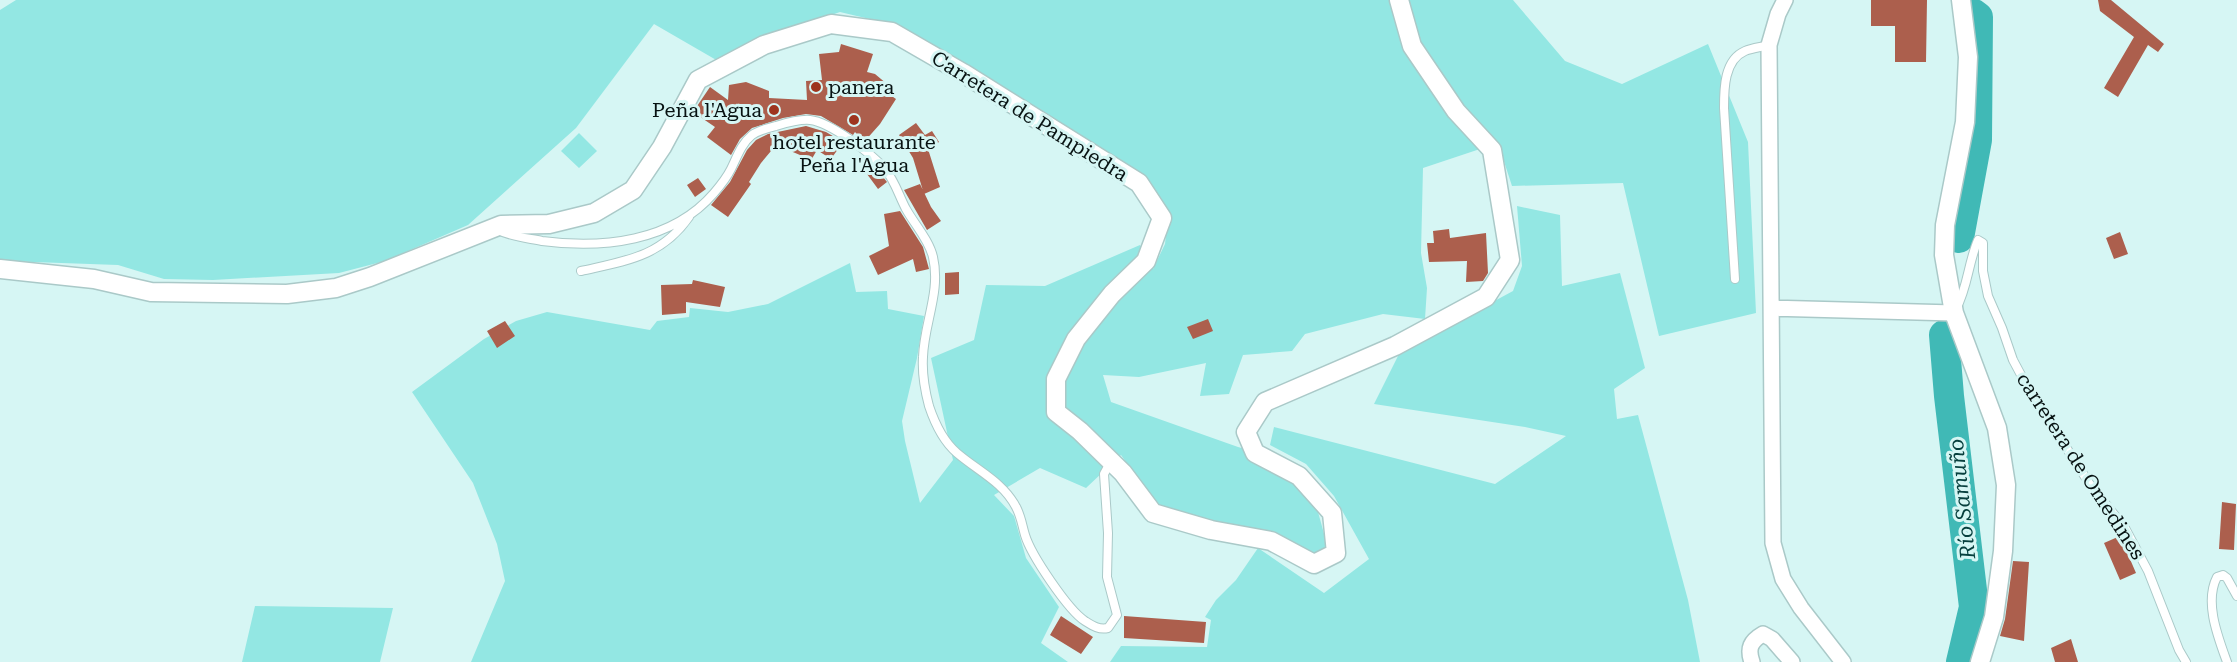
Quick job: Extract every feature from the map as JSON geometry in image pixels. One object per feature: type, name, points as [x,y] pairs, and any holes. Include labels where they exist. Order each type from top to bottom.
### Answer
[{"type":"street","name":"Carretera de Pampiedra","points":[[0,269],[94,279],[151,292],[287,294],[336,288],[370,278],[501,225],[549,224],[594,213],[633,190],[662,147],[698,80],[764,45],[831,24],[892,32],[963,73],[1139,183],[1162,218],[1146,261],[1112,294],[1076,339],[1056,379],[1056,412],[1111,461],[1153,513],[1211,530],[1271,541],[1314,564],[1336,553],[1332,513],[1299,476],[1255,453],[1246,432],[1265,402],[1395,346],[1486,297],[1510,260],[1492,150],[1456,111],[1412,46],[1399,0]]},
{"type":"street","points":[[1785,0],[1778,14],[1769,45],[1773,543],[1783,579],[1801,609],[1843,662]]},
{"type":"street","points":[[1961,0],[1968,57],[1965,122],[1946,225],[1944,255],[1954,312],[1997,428],[2006,485],[2003,551],[1994,616],[1980,662]]},
{"type":"street","points":[[1772,308],[1954,312]]},
{"type":"street","points":[[1752,662],[1750,645],[1763,634],[1772,639],[1792,662]]},
{"type":"lane","points":[[1735,279],[1724,87],[1734,59],[1744,51],[1769,45]]},
{"type":"lane","points":[[580,271],[645,255],[657,249],[679,231],[692,213],[715,192],[732,168],[735,157],[751,136],[758,131],[809,120],[820,123],[860,145],[884,168],[933,257],[936,285],[923,362],[926,392],[941,436],[956,453],[1001,486],[1009,495],[1020,516],[1025,536],[1043,569],[1083,620],[1102,629],[1108,628],[1117,615],[1107,577],[1108,533],[1104,474],[1111,461]]},
{"type":"lane","points":[[494,228],[508,235],[572,244],[619,243],[644,237],[692,213]]},
{"type":"lane","name":"carretera de Omedines","points":[[1954,312],[1964,295],[1969,267],[1978,240],[1983,243],[1983,271],[1988,296],[2013,360],[2028,388],[2089,483],[2125,528],[2148,571],[2179,650],[2186,662]]},
{"type":"lane","points":[[2227,662],[2213,613],[2213,590],[2217,577],[2223,575],[2227,578],[2237,597]]},
{"type":"shaded area","points":[[16,0],[1513,0],[1565,61],[1622,84],[1708,44],[1748,142],[1756,313],[1659,336],[1623,183],[1512,186],[1498,143],[1423,168],[1421,253],[1427,288],[1425,319],[1383,314],[1305,334],[1292,351],[1243,355],[1229,394],[1200,396],[1206,363],[1139,377],[1103,375],[1111,402],[1238,447],[1282,459],[1318,512],[1328,548],[1314,556],[1273,536],[1157,507],[1121,455],[1086,488],[1040,468],[994,495],[1014,516],[1026,558],[1059,607],[1041,643],[1068,662],[471,662],[505,581],[497,544],[473,483],[412,392],[484,339],[516,321],[547,312],[650,330],[657,321],[689,317],[690,308],[728,312],[768,304],[850,263],[856,292],[887,291],[888,309],[924,316],[902,421],[920,503],[953,460],[931,358],[974,340],[986,285],[1045,286],[1140,245],[1153,269],[1165,244],[1168,216],[1155,189],[1140,174],[1034,111],[959,60],[895,25],[840,12],[761,39],[718,61],[654,24],[576,128],[468,225],[385,261],[339,273],[213,280],[164,279],[118,265],[5,261],[0,260],[0,10]]},
{"type":"shaded area","points":[[579,133],[597,151],[579,168],[561,151]]},
{"type":"shaded area","points":[[1517,206],[1560,215],[1562,286],[1620,273],[1645,368],[1614,389],[1617,419],[1638,415],[1688,600],[1700,662],[1110,662],[1121,646],[1207,647],[1211,620],[1205,617],[1216,600],[1236,580],[1258,548],[1324,593],[1369,559],[1334,496],[1306,464],[1270,445],[1274,427],[1495,484],[1566,436],[1525,427],[1374,404],[1400,352],[1513,291],[1522,266]]},
{"type":"shaded area","points":[[255,606],[393,608],[380,662],[242,662]]},
{"type":"building","points":[[1871,0],[1927,0],[1926,62],[1895,62],[1895,26],[1871,26]]},
{"type":"building","points":[[2098,0],[2111,0],[2164,44],[2158,52],[2148,45],[2118,97],[2104,88],[2134,37],[2100,11]]},
{"type":"building","points":[[841,44],[873,54],[867,72],[875,74],[887,84],[883,90],[896,99],[880,124],[864,142],[855,132],[853,135],[821,116],[806,114],[783,118],[752,128],[740,139],[731,155],[707,137],[715,127],[693,112],[710,87],[728,100],[729,85],[746,82],[769,91],[769,98],[807,100],[806,81],[822,80],[819,54],[839,52]]},
{"type":"building","points":[[916,123],[925,135],[932,131],[939,142],[928,149],[940,187],[924,194],[913,158],[899,135]]},
{"type":"building","points":[[806,126],[826,132],[843,142],[831,159],[817,150],[810,162],[776,145],[761,163],[749,182],[751,184],[728,217],[711,205],[730,182],[747,150],[756,140],[768,134]]},
{"type":"building","points":[[875,167],[887,182],[878,189],[867,174]]},
{"type":"building","points":[[698,178],[706,189],[695,197],[687,185]]},
{"type":"building","points":[[920,184],[941,221],[927,230],[904,190]]},
{"type":"building","points":[[900,211],[923,247],[929,269],[916,272],[913,259],[878,275],[869,256],[889,246],[884,214]]},
{"type":"building","points":[[1449,229],[1450,238],[1486,233],[1488,273],[1483,281],[1466,282],[1467,261],[1429,262],[1427,243],[1434,243],[1433,231]]},
{"type":"building","points":[[2120,232],[2128,254],[2114,259],[2106,238]]},
{"type":"building","points":[[959,272],[959,294],[945,295],[945,273]]},
{"type":"building","points":[[693,280],[725,287],[720,307],[686,302],[686,313],[662,315],[661,285],[692,284]]},
{"type":"building","points":[[1208,319],[1213,331],[1193,339],[1187,327]]},
{"type":"building","points":[[505,321],[515,336],[497,348],[487,331]]},
{"type":"building","points":[[2222,502],[2236,504],[2234,550],[2219,549]]},
{"type":"building","points":[[2120,536],[2136,573],[2120,580],[2104,543]]},
{"type":"building","points":[[2013,561],[2029,562],[2024,641],[2000,636],[2005,619]]},
{"type":"building","points":[[1061,616],[1093,637],[1081,654],[1050,635]]},
{"type":"building","points":[[1124,616],[1206,622],[1204,643],[1124,638]]},
{"type":"building","points":[[2071,639],[2078,662],[2055,662],[2051,648]]},
{"type":"waterway","name":"Río Samuño","points":[[1959,238],[1977,140],[1978,17],[1974,14]]},
{"type":"waterway","name":"Río Samuño","points":[[1944,335],[1974,607],[1961,662]]},
{"type":"place","name":"panera","points":[[816,87]]},
{"type":"place","name":"Peña l'Agua","points":[[774,110]]},
{"type":"place","name":"hotel restaurante Peña l'Agua","points":[[854,120]]}]
